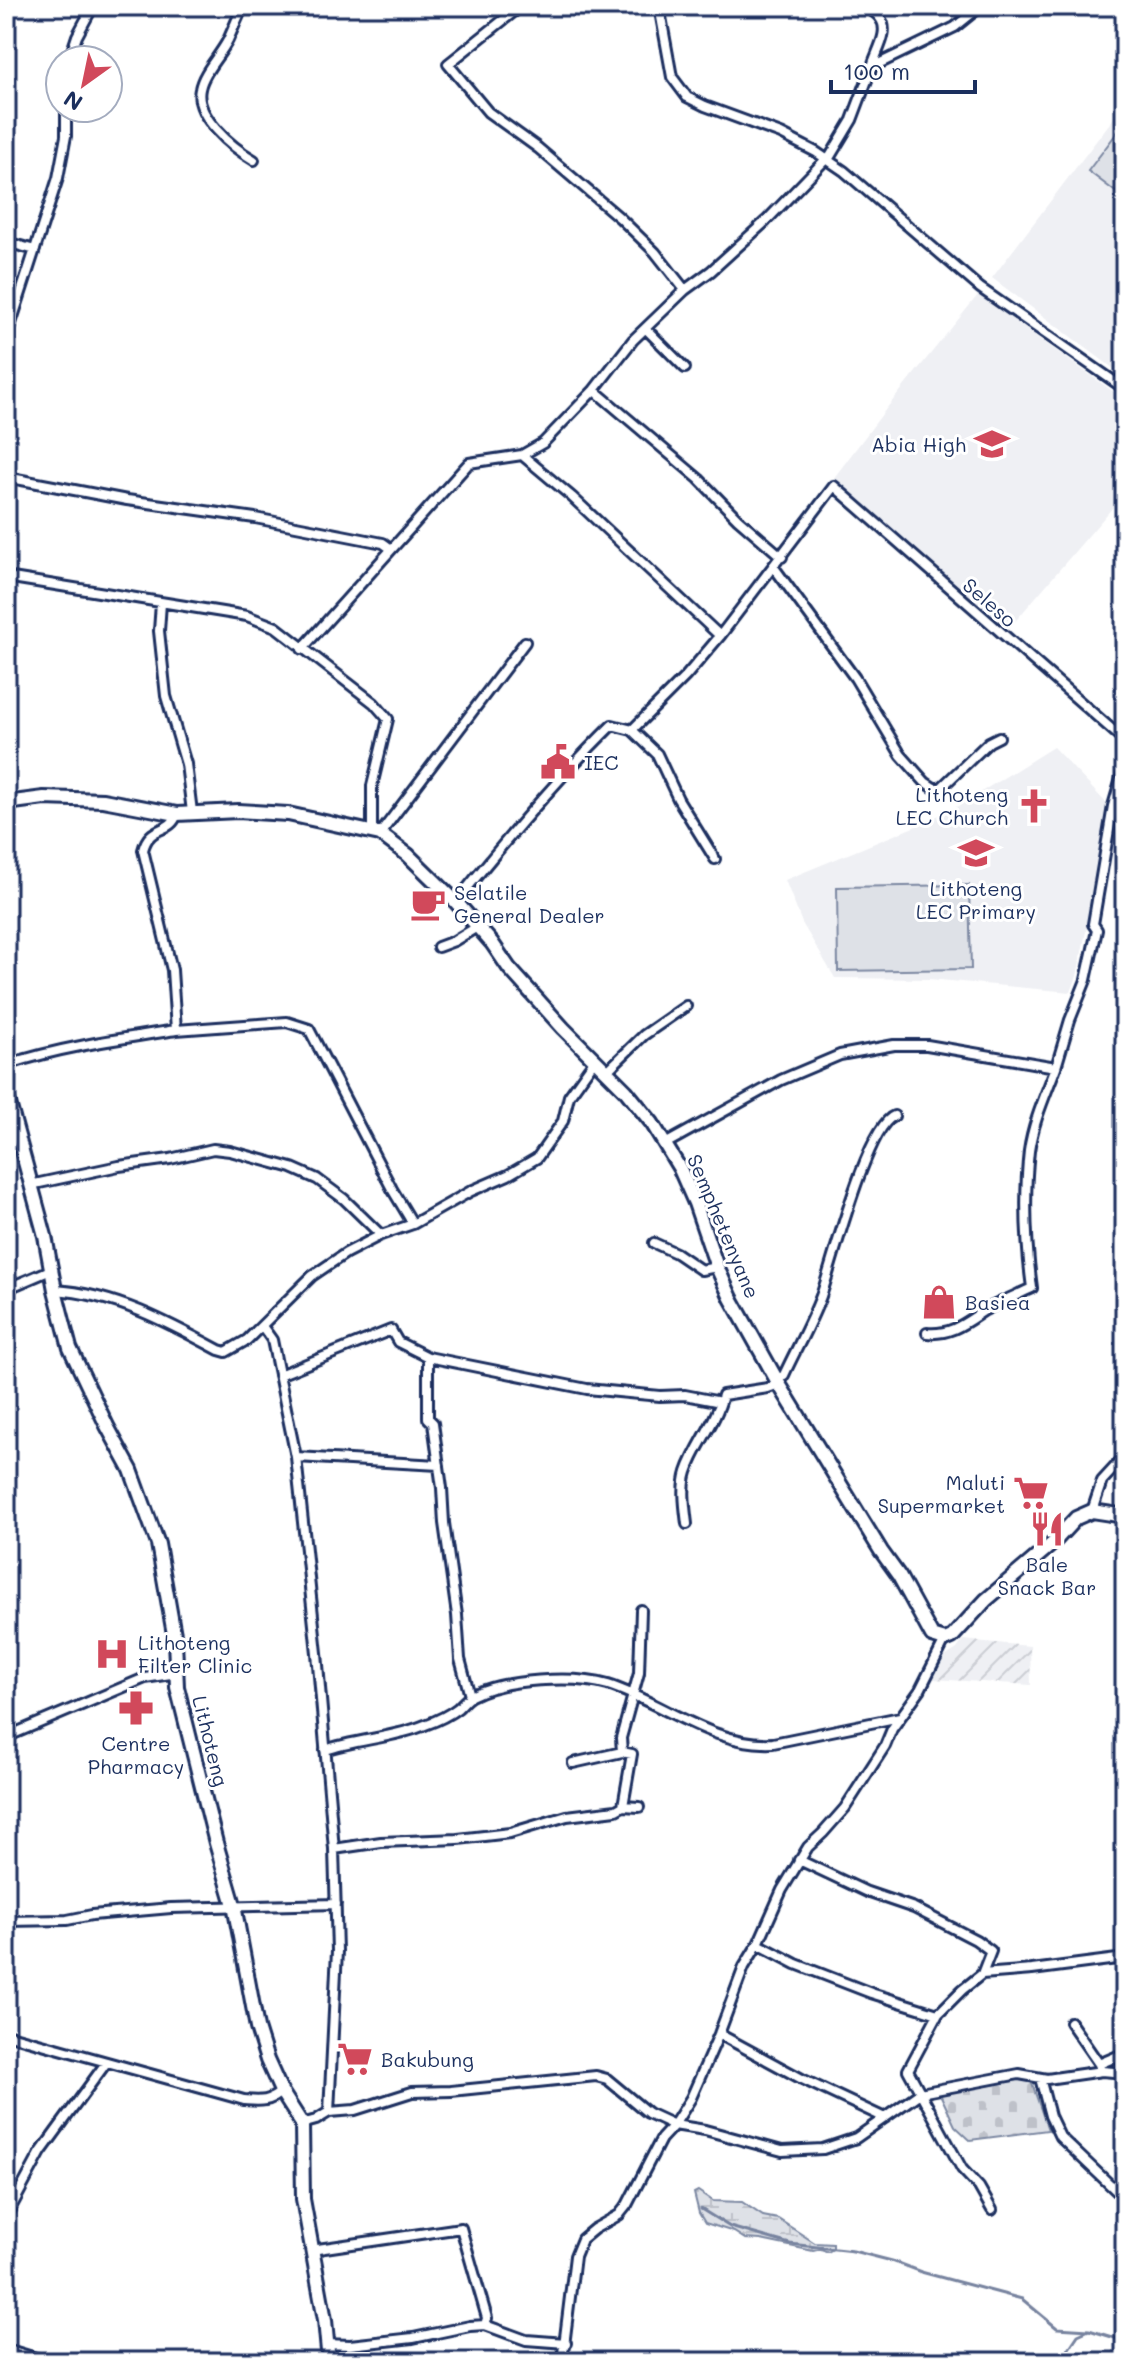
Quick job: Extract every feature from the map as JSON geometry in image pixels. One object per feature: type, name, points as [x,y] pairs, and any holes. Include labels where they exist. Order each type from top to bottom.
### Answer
[{"type":"main road","name":"Semphetenyane","points":[[6,803],[44,798],[103,800],[177,814],[238,811],[288,814],[376,833],[408,855],[456,902],[509,968],[634,1101],[665,1144],[695,1203],[731,1298],[932,1636],[945,1640]]},
{"type":"main road","name":"Lithoteng","points":[[6,1092],[53,1269],[55,1290],[70,1348],[131,1470],[158,1544],[175,1640],[182,1708],[234,1905],[257,2028],[281,2091],[302,2124]]},
{"type":"main road","points":[[945,1640],[952,1637],[986,1600],[1033,1561],[1076,1518],[1092,1511],[1125,1516]]},
{"type":"main road","points":[[302,2124],[303,2199],[325,2320],[329,2362]]},
{"type":"street","points":[[81,6],[87,14]]},
{"type":"street","points":[[74,44],[93,6]]},
{"type":"street","points":[[243,6],[227,42],[200,86],[199,99],[206,116],[219,131],[254,160]]},
{"type":"street","points":[[521,6],[448,64],[488,112],[538,148],[620,218],[655,252],[685,290]]},
{"type":"street","points":[[659,6],[672,77],[687,97],[781,134],[827,159],[980,288],[1125,389]]},
{"type":"street","points":[[302,649],[469,463],[522,455],[543,443],[594,390],[633,340],[685,290],[766,221],[827,159],[852,120],[884,35],[880,18],[864,6]]},
{"type":"street","points":[[872,67],[955,27],[981,6]]},
{"type":"street","points":[[6,339],[58,178],[66,124]]},
{"type":"street","points":[[6,242],[35,250]]},
{"type":"street","points":[[646,329],[685,368]]},
{"type":"street","points":[[594,390],[699,479],[738,519],[782,557],[686,676],[632,730]]},
{"type":"street","points":[[522,455],[572,497],[720,636]]},
{"type":"street","points":[[6,477],[127,500],[255,518],[383,543],[390,548]]},
{"type":"street","name":"Seleso","points":[[782,557],[834,486],[1125,741]]},
{"type":"street","points":[[773,566],[855,678],[901,755],[925,782],[934,788],[941,788],[989,742],[999,737]]},
{"type":"street","points":[[6,577],[247,616],[276,627],[374,703],[388,719],[372,786],[376,833]]},
{"type":"street","points":[[161,603],[159,631],[166,696],[186,764],[192,812]]},
{"type":"street","points":[[376,833],[525,642]]},
{"type":"street","points":[[456,902],[524,817],[612,725],[632,730],[657,754],[678,799],[715,859]]},
{"type":"street","points":[[927,1333],[941,1334],[955,1329],[1032,1288],[1026,1237],[1029,1149],[1086,980],[1097,930],[1093,924],[1111,817],[1125,765]]},
{"type":"street","points":[[176,1030],[172,970],[143,850],[146,838],[158,829],[169,826],[177,814]]},
{"type":"street","points":[[438,947],[477,927]]},
{"type":"street","points":[[606,1072],[644,1035],[686,1006]]},
{"type":"street","points":[[6,1065],[103,1041],[176,1030],[287,1022],[309,1029],[413,1224]]},
{"type":"street","points":[[665,1144],[781,1080],[840,1055],[894,1045],[927,1045],[1056,1067]]},
{"type":"street","points":[[55,1290],[84,1292],[110,1299],[226,1352],[247,1340],[312,1276],[346,1253],[381,1235],[413,1224],[537,1158],[563,1121],[569,1096],[594,1061]]},
{"type":"street","points":[[687,1524],[685,1482],[688,1470],[719,1411],[723,1395],[768,1388],[784,1375],[821,1297],[844,1221],[877,1137],[885,1122],[894,1116]]},
{"type":"street","points":[[30,1185],[213,1149],[230,1151],[292,1168],[317,1179],[344,1199],[381,1235]]},
{"type":"street","points":[[654,1243],[701,1270],[717,1267]]},
{"type":"street","points":[[6,1289],[53,1269]]},
{"type":"street","points":[[262,1326],[272,1340],[296,1457],[334,1849],[337,1951],[329,2112]]},
{"type":"street","points":[[279,1375],[391,1330],[398,1342],[428,1357],[587,1389],[660,1396],[685,1395],[721,1402]]},
{"type":"street","points":[[428,1357],[428,1418],[433,1423],[439,1465],[460,1659],[470,1696]]},
{"type":"street","points":[[1092,1511],[1102,1481],[1125,1456]]},
{"type":"street","points":[[296,1457],[439,1465]]},
{"type":"street","points":[[622,1752],[621,1738],[639,1673],[641,1610]]},
{"type":"street","points":[[562,2362],[575,2256],[582,2239],[619,2215],[627,2205],[661,2139],[691,2098],[744,1967],[782,1890],[808,1847],[845,1808],[920,1690],[945,1640]]},
{"type":"street","points":[[6,1737],[145,1678],[177,1673]]},
{"type":"street","points":[[325,1750],[424,1726],[455,1710],[470,1696],[501,1686],[558,1679],[608,1685],[677,1717],[738,1741],[757,1744],[900,1717]]},
{"type":"street","points":[[573,1763],[622,1752],[632,1754],[623,1806]]},
{"type":"street","points":[[334,1849],[381,1842],[510,1833],[567,1816],[616,1810],[623,1806],[639,1807]]},
{"type":"street","points":[[799,1860],[867,1892],[914,1908],[991,1951],[982,1974],[938,2014],[908,2070],[962,2169],[979,2187],[992,2210]]},
{"type":"street","points":[[6,1921],[67,1920],[92,1915],[234,1905],[336,1904]]},
{"type":"street","points":[[758,1944],[796,1964],[871,1993],[938,2014]]},
{"type":"street","points":[[982,1974],[1125,1958]]},
{"type":"street","points":[[1070,2022],[1100,2067],[1125,2073]]},
{"type":"street","points":[[6,2034],[244,2100],[265,2101],[281,2091]]},
{"type":"street","points":[[719,2034],[802,2079],[885,2118]]},
{"type":"street","points":[[302,2124],[329,2112],[355,2110],[412,2092],[596,2076],[607,2079],[648,2113],[674,2125],[782,2151],[823,2149],[856,2138],[920,2093],[1019,2074],[1047,2079],[1100,2067],[1125,2053]]},
{"type":"street","points":[[6,2217],[41,2152],[106,2063]]},
{"type":"street","points":[[1040,2078],[1050,2116],[1060,2137],[1125,2199]]},
{"type":"street","points":[[311,2250],[461,2228],[487,2318],[485,2325]]},
{"type":"street","points":[[326,2344],[364,2344],[485,2325],[526,2340],[566,2343]]},
{"type":"street","points":[[6,2349],[49,2362]]},
{"type":"shaded area","points":[[1125,103],[1125,377],[992,278]]},
{"type":"shaded area","name":"Abia High","points":[[978,295],[1125,400],[1125,493],[1005,633],[833,479]]},
{"type":"shaded area","name":"Lithoteng LEC Primary","points":[[1053,747],[1111,808],[1077,976],[1071,992],[929,979],[835,978],[802,923],[785,880],[960,805]]},
{"type":"shaded area","points":[[963,1640],[1030,1646],[1031,1685],[933,1679],[940,1660],[957,1649]]},
{"type":"green space","points":[[1125,122],[1125,199],[1088,171]]},
{"type":"green space","points":[[969,885],[971,969],[838,971],[837,887]]},
{"type":"green space","points":[[1030,2078],[1048,2130],[970,2140],[955,2126],[940,2094]]},
{"type":"green space","points":[[698,2191],[713,2201],[742,2202],[763,2216],[778,2219],[815,2243],[833,2244],[833,2249],[828,2252],[821,2249],[813,2251],[745,2239],[734,2232],[705,2223],[694,2193]]},
{"type":"waterway","points":[[701,2209],[730,2227],[790,2244],[853,2251],[1022,2299],[1057,2328],[1089,2330]]},
{"type":"waterway","points":[[1060,2362],[1078,2335],[1089,2330],[1125,2341]]},
{"type":"waterway","points":[[990,2362],[992,2358],[1015,2362]]},
{"type":"place","name":"Abia High","points":[[992,444]]},
{"type":"place","name":"IEC","points":[[558,762]]},
{"type":"place","name":"Lithoteng LEC Church","points":[[1034,806]]},
{"type":"place","name":"Lithoteng LEC Primary","points":[[976,853]]},
{"type":"place","name":"Selatile General Dealer","points":[[428,904]]},
{"type":"place","name":"Basiea","points":[[939,1302]]},
{"type":"place","name":"Maluti Supermarket","points":[[1031,1493]]},
{"type":"place","name":"Bale Snack Bar","points":[[1047,1529]]},
{"type":"place","name":"Lithoteng Filter Clinic","points":[[112,1654]]},
{"type":"place","name":"Centre Pharmacy","points":[[136,1708]]},
{"type":"place","name":"Bakubung","points":[[355,2059]]}]
